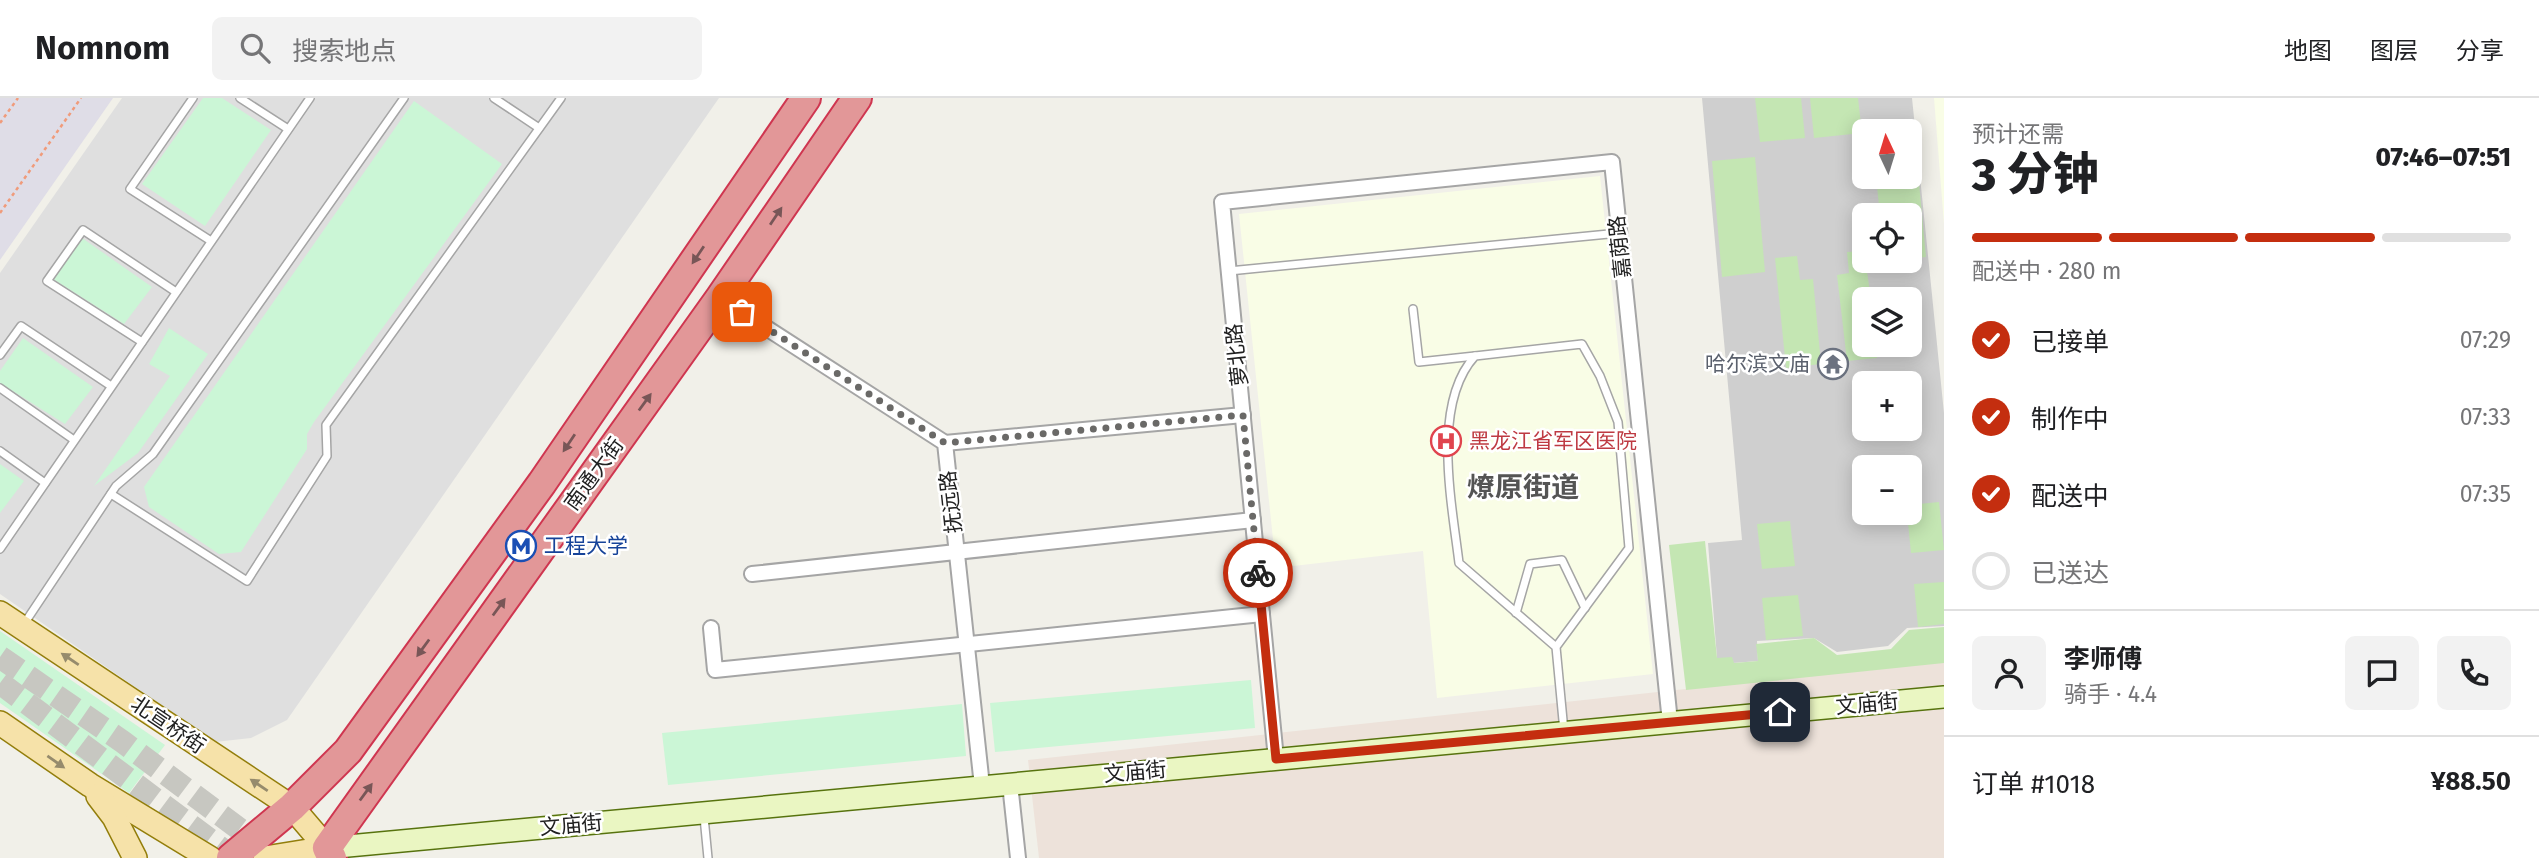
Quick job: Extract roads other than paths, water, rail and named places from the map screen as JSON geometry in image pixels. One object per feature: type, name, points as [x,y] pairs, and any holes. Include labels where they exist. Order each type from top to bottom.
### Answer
[{"type":"highway","name":"南通大街","points":[[231,858],[292,807],[348,751],[542,483],[806,98]]},
{"type":"highway","name":"南通大街","points":[[324,855],[720,298],[856,98]]},
{"type":"main road","name":"北宣桥街","points":[[0,613],[292,807],[324,855]]},
{"type":"main road","name":"文庙街","points":[[324,855],[704,812],[1944,697]]},
{"type":"main road","points":[[0,723],[90,785],[210,858]]},
{"type":"main road","points":[[90,785],[114,817],[135,858]]},
{"type":"main road","points":[[265,858],[324,855]]},
{"type":"street","name":"嘉荫路","points":[[1222,202],[1612,162],[1670,722]]},
{"type":"street","name":"萝北路","points":[[1222,202],[1276,759]]},
{"type":"street","name":"抚远路","points":[[720,298],[945,443],[982,786]]},
{"type":"street","points":[[945,443],[1243,415]]},
{"type":"street","points":[[752,574],[1253,520]]},
{"type":"street","points":[[711,628],[715,670],[1262,614]]},
{"type":"street","points":[[1010,784],[1018,858]]},
{"type":"lane","points":[[193,98],[130,189],[211,241]]},
{"type":"lane","points":[[240,98],[288,129]]},
{"type":"lane","points":[[0,548],[4,536],[45,483],[310,98]]},
{"type":"lane","points":[[21,627],[116,486],[153,454],[404,98]]},
{"type":"lane","points":[[494,98],[539,128]]},
{"type":"lane","points":[[111,494],[247,580],[327,456],[326,425],[561,98]]},
{"type":"lane","points":[[142,342],[47,281],[83,230],[176,292]]},
{"type":"lane","points":[[1229,271],[1619,233]]},
{"type":"lane","points":[[1413,309],[1419,362],[1583,344],[1600,376],[1618,422],[1629,548],[1556,647],[1564,732]]},
{"type":"lane","points":[[0,355],[22,326],[111,386]]},
{"type":"lane","points":[[1475,356],[1464,368],[1450,416],[1447,472],[1459,564],[1556,647]]},
{"type":"lane","points":[[0,387],[75,440]]},
{"type":"lane","points":[[0,451],[45,483]]},
{"type":"lane","points":[[1516,613],[1530,564],[1562,560],[1585,608]]},
{"type":"lane","points":[[704,812],[708,858]]},
{"type":"tunnel","points":[[0,657],[123,742],[242,831],[262,851]]},
{"type":"tunnel","points":[[0,683],[234,858]]},
{"type":"place","name":"哈尔滨文庙","points":[[1833,364]]},
{"type":"place","name":"黑龙江省军区医院","points":[[1446,441]]},
{"type":"place","name":"工程大学","points":[[521,546]]},
{"type":"district","name":"燎原街道","points":[[1523,487]]}]
